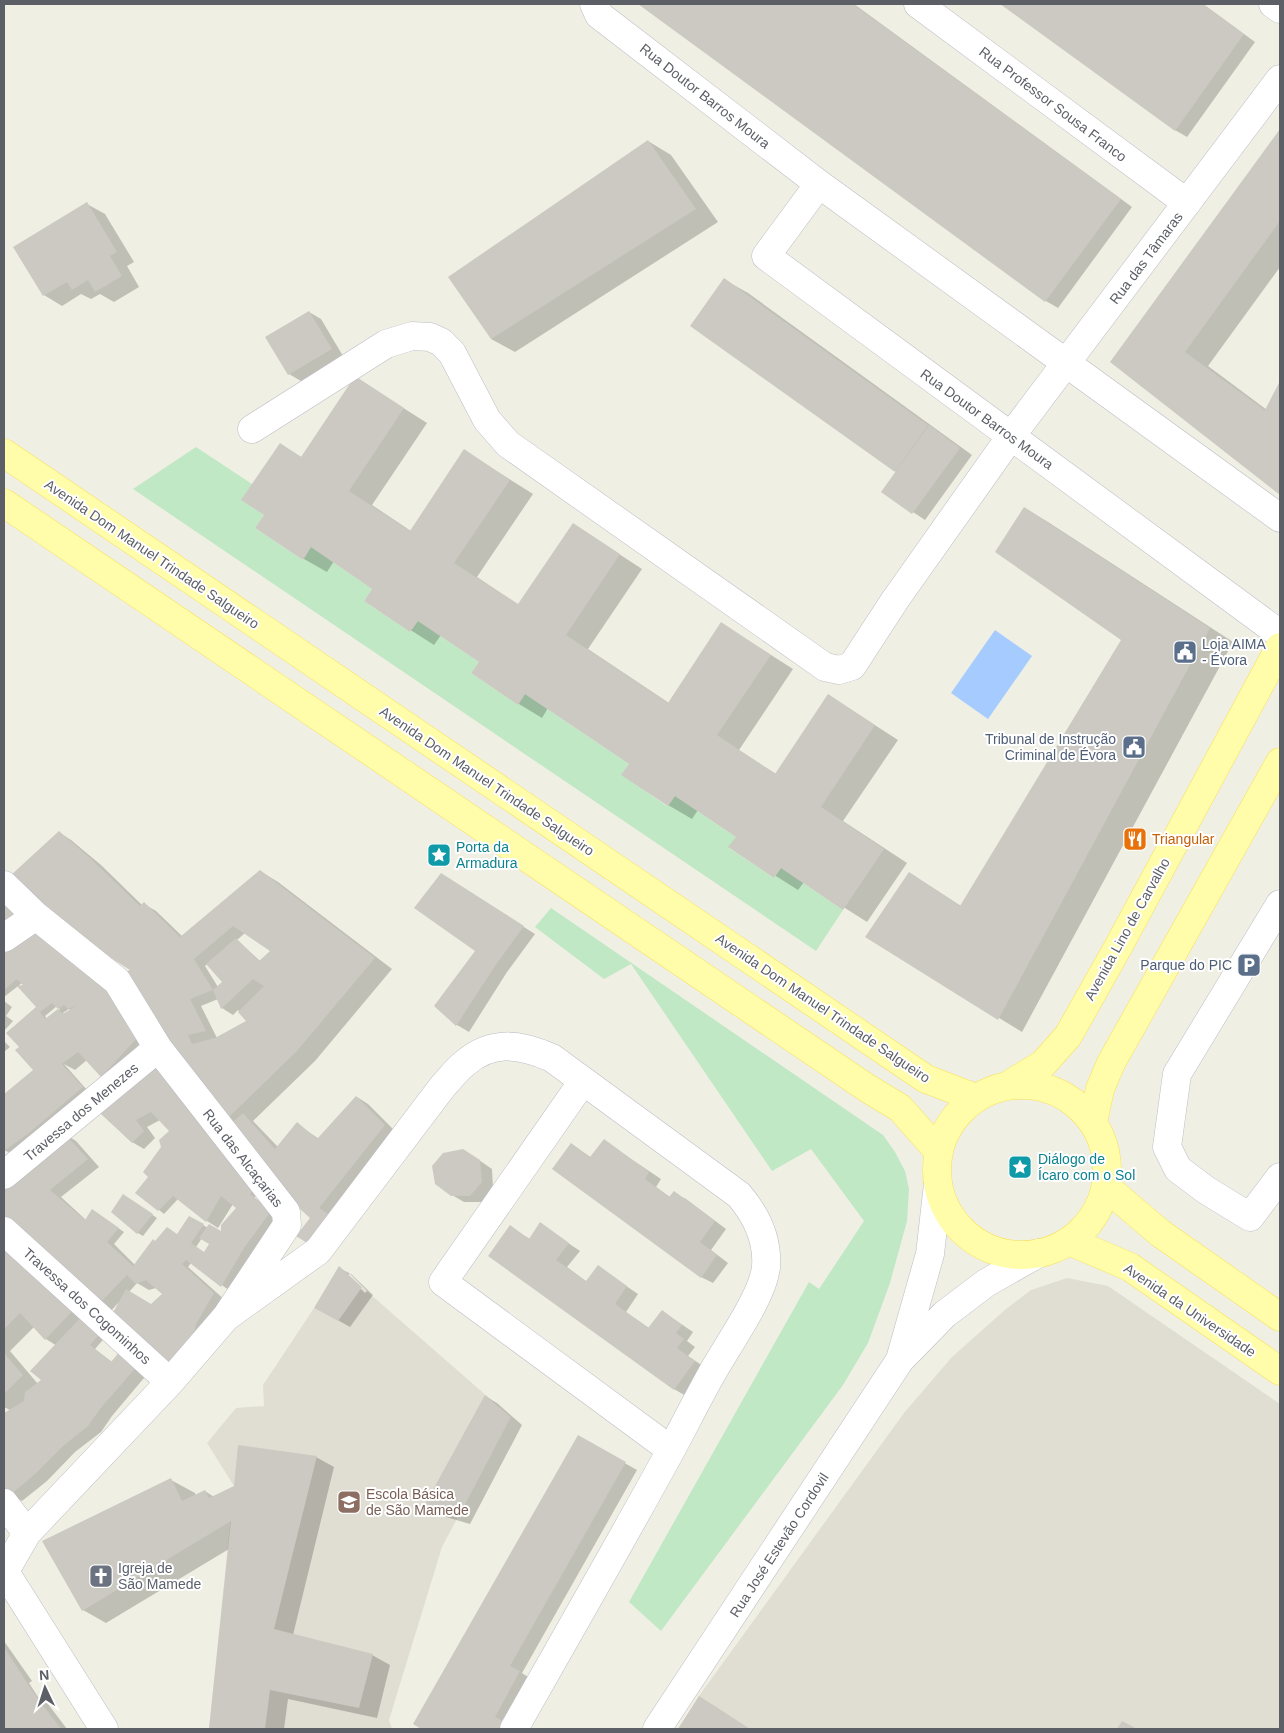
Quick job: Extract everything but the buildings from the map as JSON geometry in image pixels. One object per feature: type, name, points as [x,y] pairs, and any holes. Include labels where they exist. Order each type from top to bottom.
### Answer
[{"type":"main road","name":"Avenida Dom Manuel Trindade Salgueiro","points":[[4,453],[926,1079],[976,1098]]},
{"type":"main road","points":[[4,502],[867,1088],[900,1108],[939,1152]]},
{"type":"main road","name":"Avenida Lino de Carvalho","points":[[1007,1086],[1043,1064],[1068,1036],[1280,647]]},
{"type":"main road","points":[[1093,1122],[1100,1089],[1111,1063],[1280,762]]},
{"type":"main road","points":[[1032,1085],[1056,1091],[1077,1104],[1093,1122],[1103,1142],[1108,1164],[1106,1187],[1099,1208],[1086,1226],[1069,1240],[1055,1248],[1039,1253],[1012,1254],[986,1246],[963,1231],[947,1209],[938,1184],[939,1152],[947,1131],[959,1113],[976,1098],[1007,1086],[1032,1085]]},
{"type":"main road","points":[[1106,1187],[1160,1233],[1280,1317]]},
{"type":"main road","name":"Avenida da Universidade","points":[[1069,1240],[1130,1267],[1280,1371]]},
{"type":"street","name":"Rua Doutor Barros Moura","points":[[594,4],[599,15],[819,184],[1280,518]]},
{"type":"street","name":"Rua Professor Sousa Franco","points":[[918,4],[1187,203]]},
{"type":"street","points":[[1273,4],[1280,9]]},
{"type":"street","name":"Rua das Tâmaras","points":[[252,429],[386,344],[412,336],[430,337],[442,342],[452,354],[486,420],[508,444],[825,667],[839,670],[852,666],[895,600],[1011,436],[1280,79]]},
{"type":"street","name":"Rua Doutor Barros Moura","points":[[819,184],[766,256],[1280,634]]},
{"type":"street","name":"Rua das Alcaçarias","points":[[4,885],[36,916],[117,981],[158,1048],[286,1212],[287,1226],[226,1317],[170,1382],[27,1533],[4,1572]]},
{"type":"street","points":[[1280,904],[1177,1074],[1167,1147],[1178,1168],[1206,1190],[1250,1217],[1280,1178]]},
{"type":"street","points":[[4,938],[36,916]]},
{"type":"street","points":[[226,1317],[318,1251],[442,1086],[465,1063],[482,1052],[497,1047],[518,1046],[534,1049],[552,1058],[739,1195],[757,1220],[766,1254],[766,1267],[760,1286],[671,1450],[514,1729]]},
{"type":"street","name":"Travessa dos Menezes","points":[[4,1175],[158,1048]]},
{"type":"street","points":[[583,1081],[443,1282],[671,1450]]},
{"type":"street","name":"Rua José Estevão Cordovil","points":[[900,1360],[930,1254],[938,1184]]},
{"type":"street","name":"Travessa dos Cogominhos","points":[[4,1231],[170,1382]]},
{"type":"street","name":"Rua José Estevão Cordovil","points":[[657,1729],[900,1360],[945,1314],[986,1283],[1039,1253]]},
{"type":"street","points":[[4,1503],[27,1533]]},
{"type":"street","points":[[4,1572],[104,1729]]},
{"type":"shaded area","points":[[1067,1278],[1108,1286],[1280,1404],[1280,1729],[678,1729],[699,1696],[904,1413],[952,1357],[1006,1309],[1031,1290]]},
{"type":"shaded area","name":"Escola Básica de São Mamede","points":[[362,1287],[511,1417],[442,1547],[389,1720],[392,1729],[209,1729],[234,1486],[207,1443],[236,1408],[264,1406],[263,1385],[314,1308],[338,1321]]},
{"type":"green space","points":[[196,447],[252,484],[242,500],[264,515],[255,528],[303,560],[311,547],[372,589],[364,601],[410,632],[418,621],[479,662],[471,673],[518,705],[525,694],[629,764],[622,775],[667,806],[675,796],[736,837],[729,848],[774,878],[781,868],[843,910],[816,951],[133,489]]},
{"type":"green space","points":[[551,908],[883,1135],[905,1171],[909,1189],[907,1221],[890,1283],[868,1343],[843,1385],[661,1631],[629,1602],[809,1282],[819,1289],[864,1221],[811,1149],[772,1171],[631,964],[604,979],[535,927]]},
{"type":"water","points":[[995,630],[1032,656],[988,719],[951,693]]},
{"type":"place","name":"Loja AIMA - Évora","points":[[1185,652]]},
{"type":"place","name":"Tribunal de Instrução Criminal de Évora","points":[[1134,747]]},
{"type":"place","name":"Triangular","points":[[1135,839]]},
{"type":"place","name":"Porta da Armadura","points":[[439,855]]},
{"type":"place","name":"Parque do PIC","points":[[1249,965]]},
{"type":"place","name":"Diálogo de Ícaro com o Sol","points":[[1020,1167]]},
{"type":"place","name":"Escola Básica de São Mamede","points":[[349,1502]]},
{"type":"place","name":"Igreja de São Mamede","points":[[101,1576]]}]
